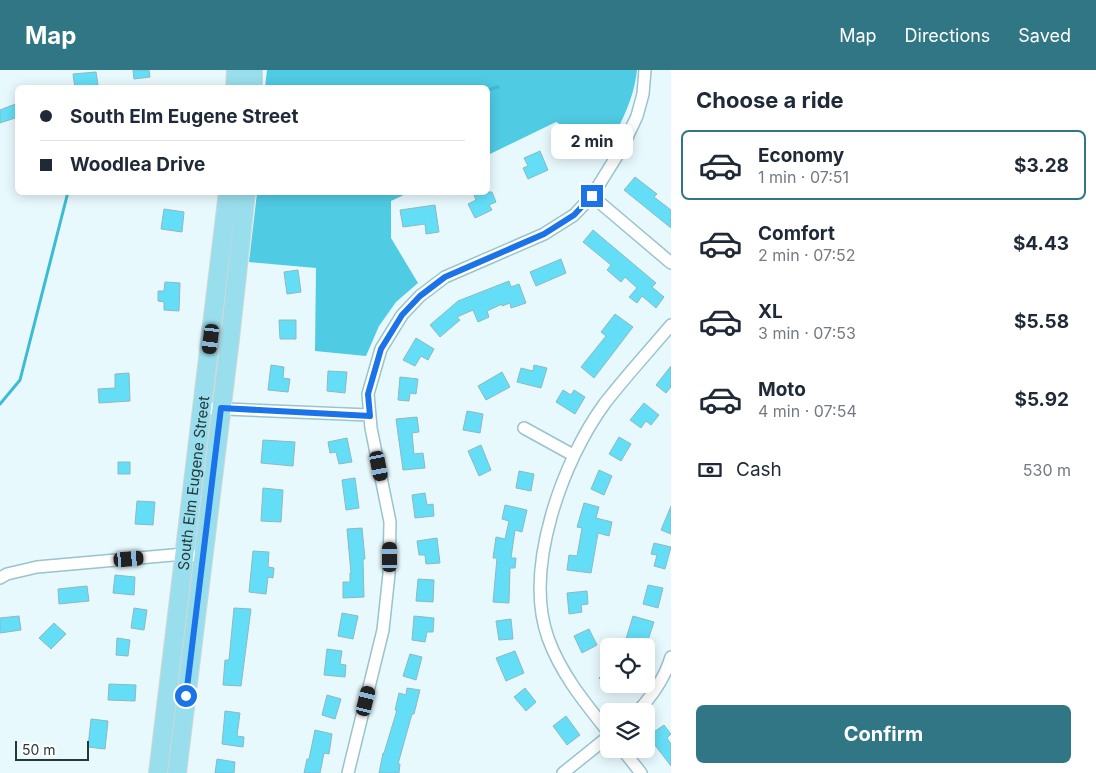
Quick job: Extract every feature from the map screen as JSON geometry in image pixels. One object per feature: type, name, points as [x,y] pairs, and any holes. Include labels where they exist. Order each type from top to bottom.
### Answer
[{"type":"main road","points":[[235,85],[236,70]]},
{"type":"main road","points":[[253,85],[254,70]]},
{"type":"main road","name":"South Elm Eugene Street","points":[[158,773],[228,195]]},
{"type":"main road","name":"South Elm Eugene Street","points":[[177,773],[246,195]]},
{"type":"street","points":[[348,773],[383,630],[390,574],[390,522],[370,416],[368,394],[381,349],[402,315],[420,296],[445,277],[544,234],[574,215],[592,196],[623,146],[637,116],[643,94],[645,70]]},
{"type":"street","points":[[592,196],[671,263]]},
{"type":"street","points":[[600,723],[565,675],[547,636],[540,599],[539,578],[546,536],[573,455],[605,403],[671,325]]},
{"type":"street","points":[[203,408],[370,416]]},
{"type":"street","points":[[524,428],[573,455]]},
{"type":"street","points":[[0,578],[7,574],[38,566],[184,554],[203,557]]},
{"type":"street","points":[[646,703],[661,680],[671,658]]},
{"type":"street","points":[[563,773],[600,742]]},
{"type":"street","points":[[629,758],[641,773]]},
{"type":"shaded area","points":[[267,70],[637,70],[630,102],[606,151],[556,122],[490,154],[490,85],[265,85]]},
{"type":"shaded area","points":[[257,195],[404,195],[391,201],[391,238],[418,283],[396,302],[379,326],[366,356],[315,351],[316,268],[249,262]]},
{"type":"building","points":[[133,70],[149,70],[150,77],[134,79]]},
{"type":"building","points":[[96,72],[98,85],[75,85],[73,74]]},
{"type":"building","points":[[15,104],[15,118],[0,123],[0,110]]},
{"type":"building","points":[[560,132],[575,137],[570,152],[555,148]]},
{"type":"building","points":[[540,151],[548,170],[528,179],[523,168],[528,166],[524,158]]},
{"type":"building","points":[[635,177],[657,194],[654,197],[671,210],[671,228],[624,190]]},
{"type":"building","points":[[490,192],[492,192],[496,202],[489,205],[492,210],[475,218],[468,204],[476,200],[474,195],[490,195]]},
{"type":"building","points":[[435,205],[439,232],[426,234],[425,224],[403,227],[400,210]]},
{"type":"building","points":[[164,209],[184,212],[182,232],[161,229]]},
{"type":"building","points":[[593,230],[656,283],[652,287],[664,297],[656,308],[642,296],[637,303],[629,297],[637,288],[625,277],[621,282],[607,270],[611,265],[583,242]]},
{"type":"building","points":[[561,259],[566,273],[536,286],[530,272]]},
{"type":"building","points":[[298,270],[301,292],[287,294],[284,272]]},
{"type":"building","points":[[509,281],[511,287],[519,284],[526,303],[511,308],[510,303],[502,306],[502,304],[487,311],[489,317],[478,322],[473,310],[457,317],[460,320],[440,337],[430,325],[458,301]]},
{"type":"building","points":[[165,282],[180,283],[179,311],[164,310],[164,302],[158,301],[158,291],[164,291]]},
{"type":"building","points":[[615,314],[633,327],[594,378],[581,367],[606,336],[601,332]]},
{"type":"building","points":[[279,320],[296,320],[296,339],[280,339]]},
{"type":"building","points":[[416,338],[434,349],[428,360],[421,356],[415,366],[403,360]]},
{"type":"building","points":[[271,365],[284,367],[283,378],[290,379],[288,392],[268,390]]},
{"type":"building","points":[[534,365],[547,368],[541,388],[517,382],[521,368],[533,371]]},
{"type":"building","points":[[671,366],[671,387],[666,393],[656,385]]},
{"type":"building","points":[[328,371],[347,372],[345,393],[327,391]]},
{"type":"building","points":[[502,372],[510,387],[486,400],[478,386]]},
{"type":"building","points":[[129,373],[130,401],[99,403],[98,389],[115,388],[115,374]]},
{"type":"building","points":[[400,377],[418,379],[416,394],[410,393],[409,401],[398,400]]},
{"type":"building","points":[[563,390],[571,395],[574,390],[585,397],[575,414],[556,402]]},
{"type":"building","points":[[644,403],[659,415],[651,425],[646,421],[641,428],[630,420]]},
{"type":"building","points":[[467,411],[483,414],[480,433],[463,430]]},
{"type":"building","points":[[417,417],[419,432],[412,433],[414,454],[423,453],[425,468],[403,470],[396,419]]},
{"type":"building","points":[[619,437],[631,444],[621,461],[609,454]]},
{"type":"building","points":[[347,438],[352,462],[339,464],[336,452],[330,453],[328,442]]},
{"type":"building","points":[[263,440],[295,442],[293,466],[261,463]]},
{"type":"building","points":[[481,445],[491,470],[479,476],[468,451]]},
{"type":"building","points":[[118,462],[130,462],[130,474],[118,474]]},
{"type":"building","points":[[599,470],[612,476],[604,495],[591,489]]},
{"type":"building","points":[[519,471],[534,474],[531,491],[516,488]]},
{"type":"building","points":[[355,478],[359,508],[346,510],[342,480]]},
{"type":"building","points":[[263,488],[283,490],[281,522],[261,521]]},
{"type":"building","points":[[425,493],[427,505],[433,504],[434,516],[415,518],[412,495]]},
{"type":"building","points":[[137,501],[155,502],[153,525],[135,524]]},
{"type":"building","points":[[584,503],[599,507],[596,518],[612,522],[609,536],[598,533],[591,573],[567,570],[569,555],[577,556],[582,528],[577,527]]},
{"type":"building","points":[[505,505],[527,510],[522,532],[515,530],[511,558],[516,558],[515,568],[510,568],[509,603],[493,602],[497,558],[493,558],[496,537],[505,539],[509,521],[502,519]]},
{"type":"building","points":[[671,506],[671,534],[661,530]]},
{"type":"building","points":[[362,528],[365,559],[363,559],[364,597],[343,598],[343,582],[350,582],[351,573],[347,529]]},
{"type":"building","points":[[437,538],[440,563],[426,564],[425,555],[419,555],[417,541]]},
{"type":"building","points":[[654,543],[671,547],[665,569],[654,566],[657,555],[651,554]]},
{"type":"building","points":[[253,551],[269,552],[268,567],[274,568],[273,578],[268,577],[266,594],[249,592]]},
{"type":"building","points":[[115,575],[135,577],[134,595],[113,593]]},
{"type":"building","points":[[418,579],[434,580],[433,602],[416,601]]},
{"type":"building","points":[[648,585],[663,588],[658,608],[643,604]]},
{"type":"building","points":[[87,586],[89,601],[59,604],[58,589]]},
{"type":"building","points":[[587,591],[588,604],[581,605],[582,612],[569,614],[567,593]]},
{"type":"building","points":[[134,608],[147,610],[144,630],[131,628]]},
{"type":"building","points":[[234,608],[251,609],[241,686],[223,685],[225,660],[229,660]]},
{"type":"building","points":[[342,613],[358,616],[353,639],[338,636]]},
{"type":"building","points":[[19,616],[21,630],[0,633],[0,618]]},
{"type":"building","points":[[414,616],[434,618],[433,632],[427,632],[425,642],[412,640]]},
{"type":"building","points":[[633,616],[654,622],[649,638],[626,638]]},
{"type":"building","points":[[511,619],[513,639],[499,640],[496,621]]},
{"type":"building","points":[[54,623],[66,634],[51,649],[39,638]]},
{"type":"building","points":[[589,629],[597,645],[582,653],[574,636]]},
{"type":"building","points":[[117,638],[130,640],[128,656],[116,655]]},
{"type":"building","points":[[327,649],[342,651],[340,664],[346,665],[345,677],[324,675]]},
{"type":"building","points":[[515,651],[524,673],[506,681],[496,658]]},
{"type":"building","points":[[410,654],[422,657],[416,680],[403,676]]},
{"type":"building","points":[[109,684],[136,685],[135,701],[108,700]]},
{"type":"building","points":[[407,688],[420,690],[398,764],[400,764],[399,773],[379,773],[383,753],[397,710],[395,710],[399,693],[406,695]]},
{"type":"building","points":[[525,688],[536,702],[526,711],[514,697]]},
{"type":"building","points":[[327,695],[341,699],[335,719],[322,715]]},
{"type":"building","points":[[225,711],[240,713],[237,736],[244,737],[243,747],[222,744]]},
{"type":"building","points":[[566,716],[580,735],[567,745],[553,726]]},
{"type":"building","points":[[91,719],[108,721],[105,749],[88,747]]},
{"type":"building","points":[[664,725],[671,734],[667,738],[671,744],[671,766],[655,745],[655,731]]},
{"type":"building","points":[[315,730],[332,734],[329,754],[324,753],[320,773],[304,773],[307,759],[309,759]]},
{"type":"building","points":[[217,759],[235,762],[234,773],[215,773]]},
{"type":"waterway","points":[[490,89],[498,87]]},
{"type":"waterway","points":[[0,404],[20,380],[67,195]]},
{"type":"route","points":[[186,696],[221,408],[370,416],[368,394],[381,349],[402,315],[420,296],[445,277],[501,251],[544,234],[574,215],[592,196]]}]
